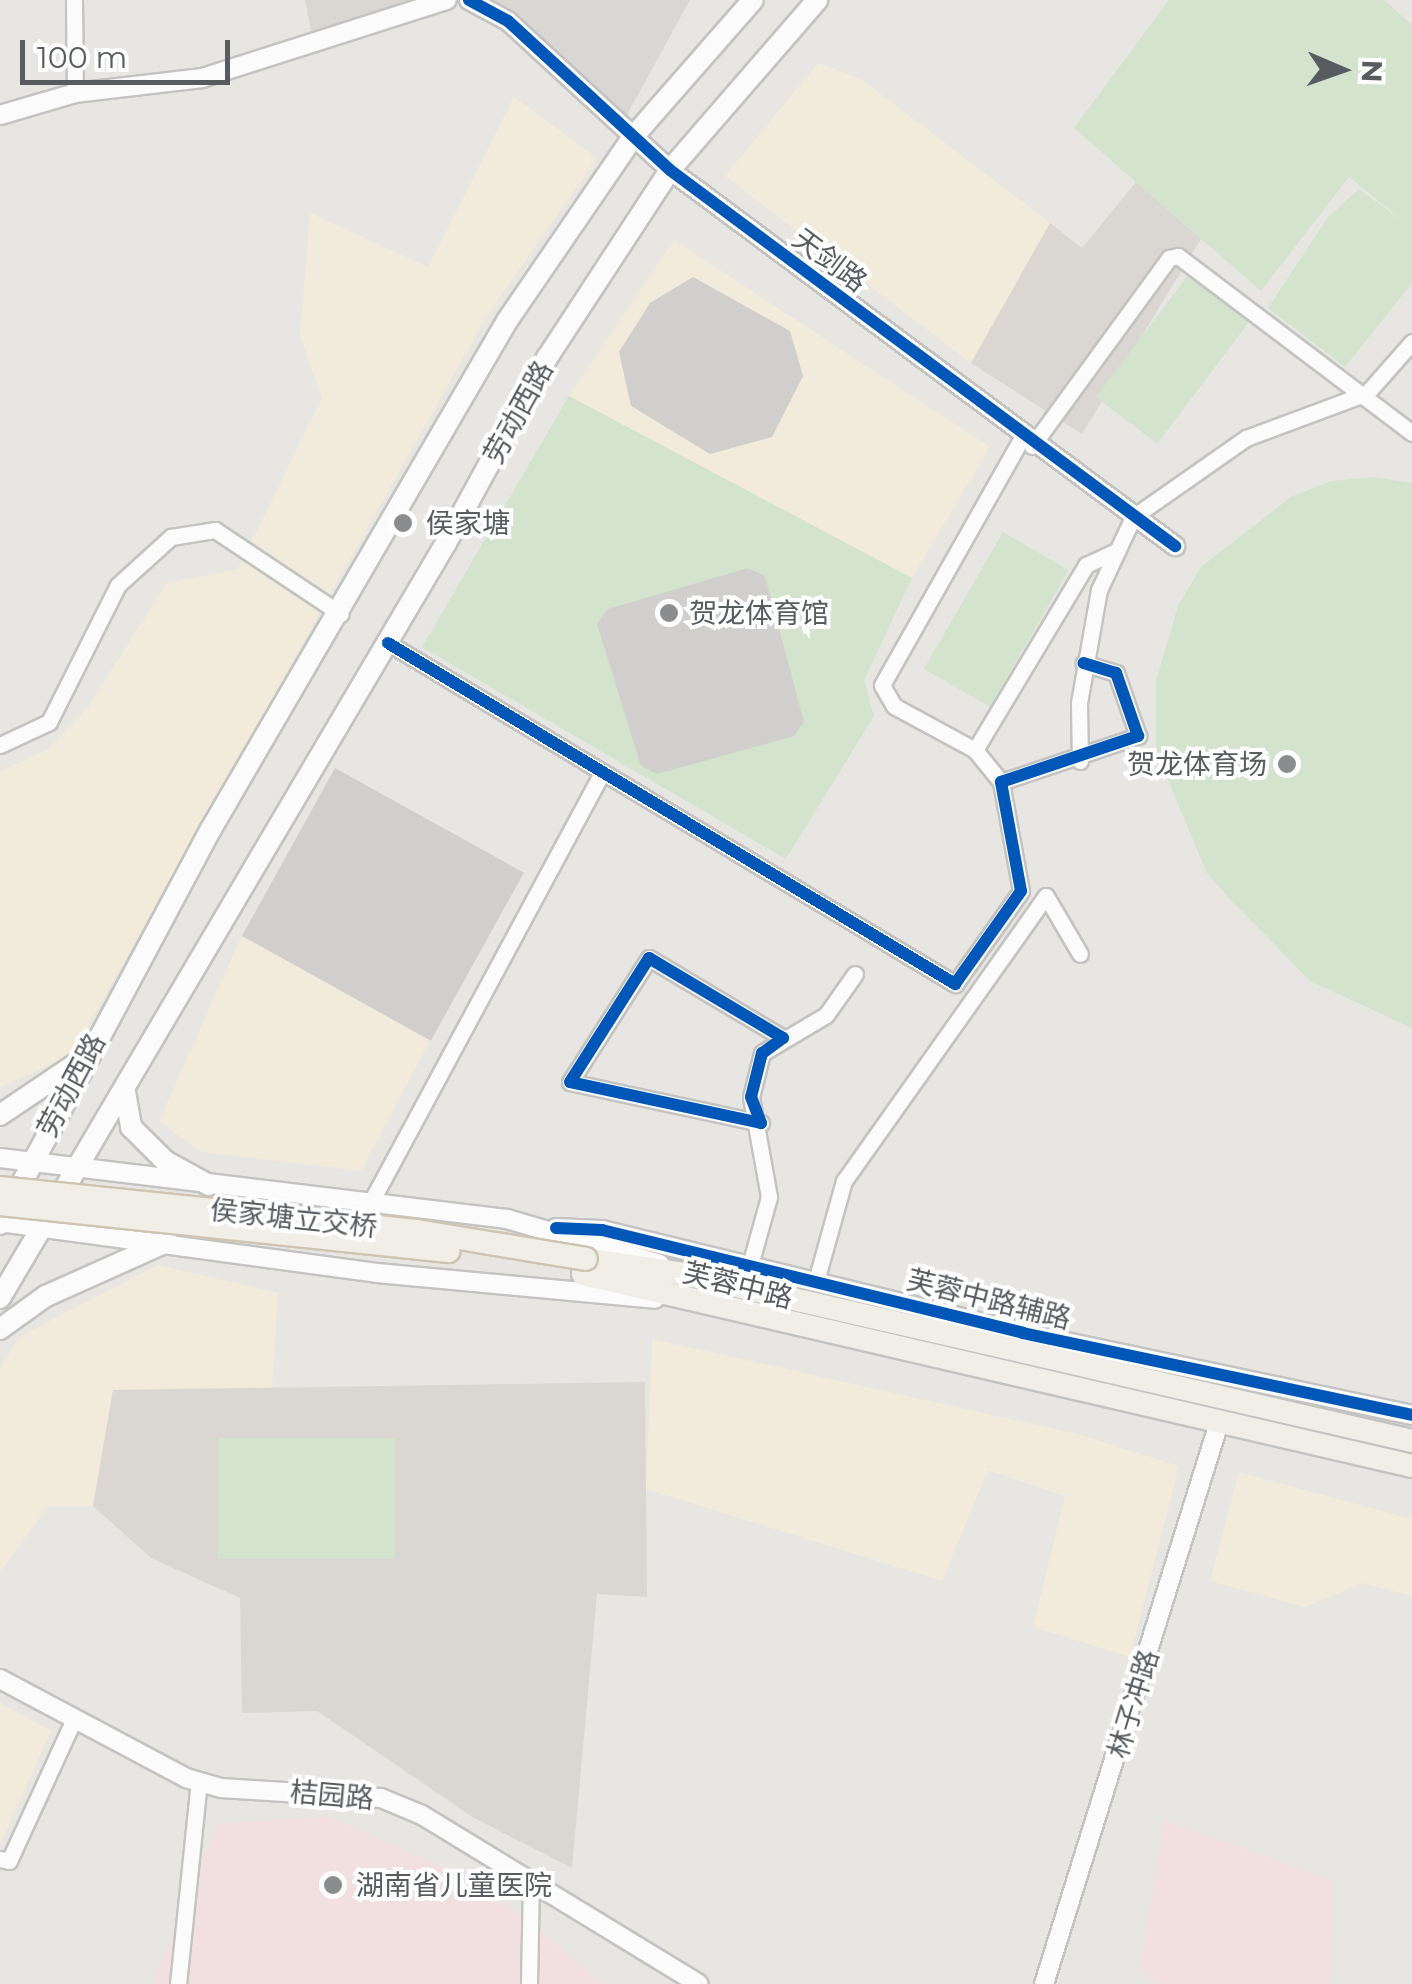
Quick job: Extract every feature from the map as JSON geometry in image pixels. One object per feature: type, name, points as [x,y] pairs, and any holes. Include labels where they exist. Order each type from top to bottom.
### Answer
[{"type":"main road","name":"劳动西路","points":[[0,1223],[85,1057],[507,321],[632,137],[753,0]]},
{"type":"main road","name":"劳动西路","points":[[0,1298],[388,643],[547,358],[670,170],[817,0]]},
{"type":"main road","points":[[0,1115],[85,1057]]},
{"type":"main road","points":[[124,1092],[131,1127],[164,1161],[209,1185]]},
{"type":"main road","name":"侯家塘立交桥","points":[[0,1188],[417,1231],[584,1267]]},
{"type":"main road","name":"侯家塘立交桥","points":[[0,1204],[584,1267]]},
{"type":"main road","points":[[0,1329],[46,1296],[167,1242]]},
{"type":"main road","points":[[584,1267],[684,1274]]},
{"type":"main road","points":[[584,1267],[698,1301]]},
{"type":"main road","name":"芙蓉中路","points":[[684,1274],[1412,1441]]},
{"type":"main road","name":"芙蓉中路","points":[[698,1301],[1412,1466]]},
{"type":"street","points":[[74,0],[75,94]]},
{"type":"street","points":[[0,115],[75,94],[202,78],[447,0]]},
{"type":"street","name":"天剑路","points":[[470,0],[508,22],[670,170],[1027,443],[1175,546]]},
{"type":"street","points":[[388,643],[601,775],[956,984],[1021,891],[1001,782],[974,750],[894,706],[882,685],[1027,443],[1169,258],[1178,256],[1367,394],[1412,433]]},
{"type":"street","points":[[1080,761],[1084,663],[1132,516],[1246,438],[1367,394],[1412,342]]},
{"type":"street","points":[[0,745],[49,722],[118,586],[170,537],[215,530],[340,614]]},
{"type":"street","points":[[974,750],[1086,565],[1118,550]]},
{"type":"street","points":[[1001,782],[1080,761],[1138,736],[1116,673],[1084,663]]},
{"type":"street","points":[[372,1200],[601,775]]},
{"type":"street","points":[[816,1281],[844,1180],[1046,896],[1080,954]]},
{"type":"street","points":[[761,1123],[570,1082],[649,958],[783,1038]]},
{"type":"street","points":[[750,1265],[769,1197],[761,1123],[751,1097],[762,1053],[826,1015],[854,974]]},
{"type":"street","name":"芙蓉中路","points":[[0,1158],[80,1165],[209,1185],[372,1200],[556,1228],[684,1274]]},
{"type":"street","name":"芙蓉中路","points":[[0,1223],[167,1242],[377,1273],[698,1301]]},
{"type":"street","name":"芙蓉中路辅路","points":[[556,1228],[602,1230],[1412,1415]]},
{"type":"street","name":"林子冲路","points":[[1044,1984],[1219,1424]]},
{"type":"street","name":"桔园路","points":[[0,1679],[199,1781],[381,1798],[531,1882],[699,1984]]},
{"type":"street","points":[[0,1858],[10,1861],[74,1718]]},
{"type":"street","points":[[178,1984],[199,1781]]},
{"type":"street","points":[[529,1984],[531,1882]]},
{"type":"shaded area","points":[[305,0],[432,0],[311,31]]},
{"type":"shaded area","points":[[482,0],[690,0],[624,120]]},
{"type":"shaded area","points":[[818,63],[861,79],[1050,223],[971,363],[725,176]]},
{"type":"shaded area","points":[[514,97],[597,158],[486,317],[71,1056],[0,1087],[0,771],[47,750],[88,707],[167,583],[238,569],[322,398],[300,335],[310,213],[428,267]]},
{"type":"shaded area","points":[[1136,182],[1201,239],[1082,434],[971,363],[1050,223],[1082,248]]},
{"type":"shaded area","points":[[674,240],[990,447],[912,578],[569,396]]},
{"type":"shaded area","points":[[242,935],[430,1041],[361,1171],[201,1152],[159,1121]]},
{"type":"shaded area","points":[[158,1265],[278,1293],[272,1388],[113,1390],[93,1506],[48,1506],[0,1572],[0,1368],[19,1337]]},
{"type":"shaded area","points":[[652,1339],[1081,1435],[1179,1466],[1130,1657],[1033,1627],[1065,1496],[988,1470],[942,1581],[646,1489]]},
{"type":"shaded area","points":[[645,1382],[647,1597],[597,1594],[572,1868],[474,1818],[317,1711],[242,1713],[240,1598],[151,1558],[93,1506],[113,1390]]},
{"type":"shaded area","points":[[1239,1472],[1412,1519],[1412,1596],[1362,1583],[1305,1607],[1210,1581]]},
{"type":"shaded area","points":[[0,1703],[51,1731],[0,1845]]},
{"type":"shaded area","name":"湖南省儿童医院","points":[[329,1816],[435,1863],[511,1908],[605,1984],[152,1984],[217,1824]]},
{"type":"shaded area","points":[[1164,1820],[1332,1880],[1330,1984],[1156,1984],[1140,1970]]},
{"type":"green space","points":[[1169,0],[1384,0],[1412,25],[1412,283],[1345,367],[1268,308],[1328,217],[1359,189],[1405,223],[1349,177],[1261,291],[1074,128]]},
{"type":"green space","points":[[1191,271],[1252,317],[1157,444],[1096,397]]},
{"type":"green space","name":"贺龙体育馆","points":[[569,396],[912,578],[864,680],[874,716],[786,859],[422,647]]},
{"type":"green space","name":"贺龙体育场","points":[[1374,477],[1412,483],[1412,1028],[1310,981],[1230,899],[1207,873],[1156,751],[1156,681],[1178,606],[1201,567],[1291,497],[1331,481]]},
{"type":"green space","points":[[1003,532],[1069,570],[990,707],[924,669]]},
{"type":"green space","points":[[218,1438],[395,1438],[395,1559],[218,1559]]},
{"type":"building","points":[[693,277],[790,331],[803,376],[772,437],[710,454],[631,406],[619,352],[650,303]]},
{"type":"building","name":"贺龙体育馆","points":[[748,568],[765,576],[804,722],[794,736],[657,774],[641,766],[597,624],[608,609]]},
{"type":"building","points":[[335,768],[524,873],[431,1041],[242,936]]},
{"type":"cycle path","points":[[469,0],[508,21],[670,170],[1175,546]]},
{"type":"cycle path","points":[[388,643],[955,984],[1021,891],[1001,782],[1138,736],[1116,673],[1084,663]]},
{"type":"cycle path","points":[[649,958],[783,1038],[762,1053],[751,1097],[761,1123],[570,1082],[649,958]]},
{"type":"cycle path","points":[[556,1228],[602,1230],[1023,1333],[1412,1415]]},
{"type":"place","name":"侯家塘","points":[[403,523]]},
{"type":"place","name":"贺龙体育馆","points":[[669,613]]},
{"type":"place","name":"贺龙体育场","points":[[1287,764]]},
{"type":"place","name":"湖南省儿童医院","points":[[333,1885]]}]
